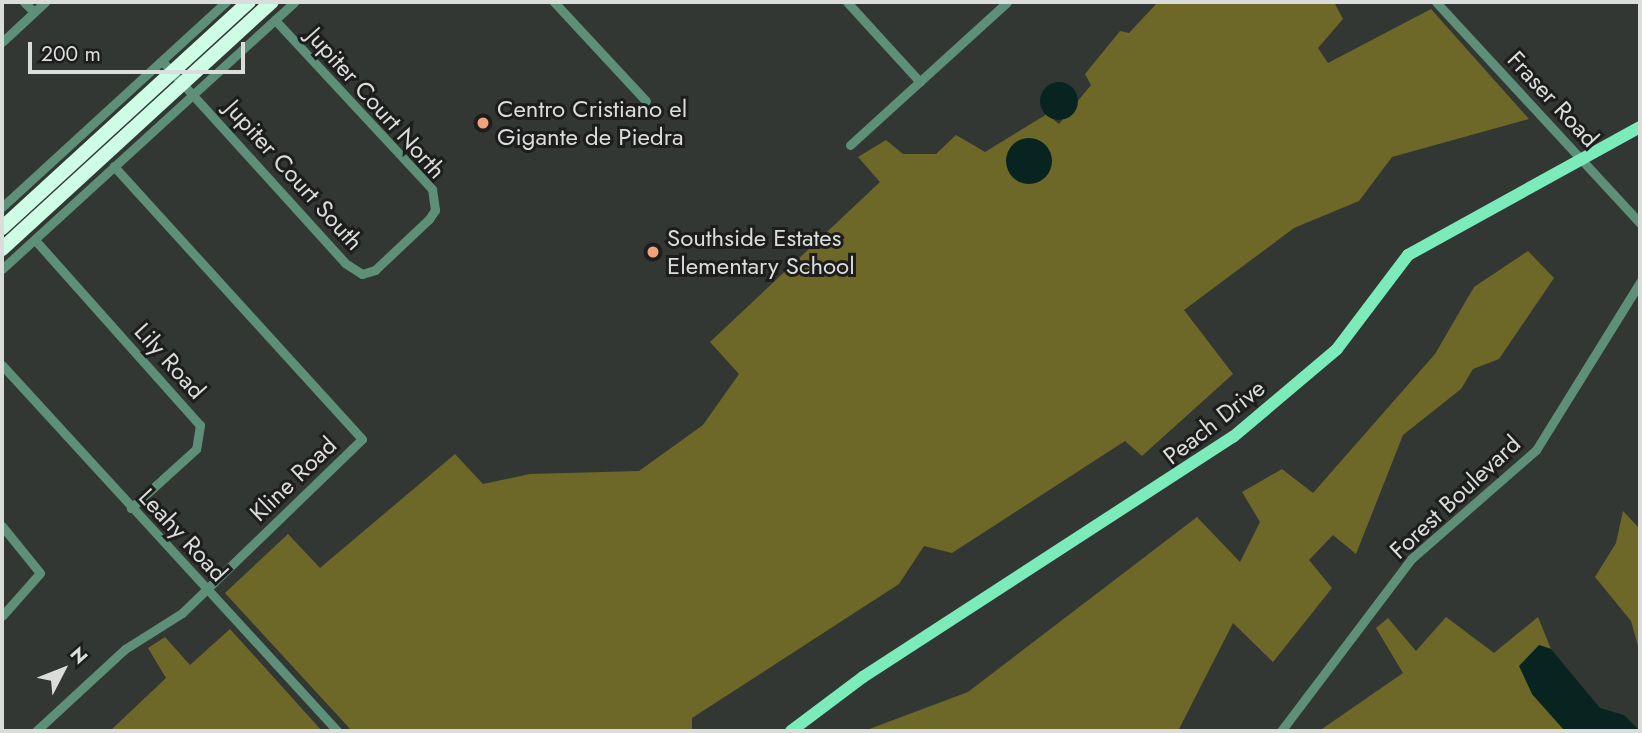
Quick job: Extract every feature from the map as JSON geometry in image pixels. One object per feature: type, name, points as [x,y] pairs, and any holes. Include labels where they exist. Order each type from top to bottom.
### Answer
[{"type":"highway","points":[[2,228],[167,66],[248,2]]},
{"type":"highway","points":[[2,249],[190,87],[272,2]]},
{"type":"main road","name":"Peach Drive","points":[[791,731],[863,677],[1233,437],[1336,349],[1408,255],[1491,204],[1583,161],[1640,127]]},
{"type":"street","points":[[24,2],[34,12]]},
{"type":"street","points":[[2,42],[45,2]]},
{"type":"street","points":[[2,207],[167,66],[226,2]]},
{"type":"street","points":[[2,270],[114,166],[190,87],[294,2]]},
{"type":"street","points":[[554,2],[646,101]]},
{"type":"street","points":[[847,2],[920,82]]},
{"type":"street","points":[[850,145],[1007,2]]},
{"type":"street","name":"Fraser Road","points":[[1436,2],[1640,223]]},
{"type":"street","name":"Jupiter Court North","points":[[275,20],[432,189],[435,210],[401,245]]},
{"type":"street","name":"Jupiter Court South","points":[[167,66],[190,87],[353,270],[375,270],[401,245]]},
{"type":"street","name":"Kline Road","points":[[36,731],[125,649],[207,589],[362,439],[114,166]]},
{"type":"street","name":"Lily Road","points":[[35,240],[200,425],[196,449],[131,508]]},
{"type":"street","name":"Forest Boulevard","points":[[1281,731],[1411,559],[1536,450],[1640,282]]},
{"type":"street","name":"Leahy Road","points":[[2,365],[337,731]]},
{"type":"street","points":[[2,526],[40,573],[2,616]]},
{"type":"shaded area","points":[[1158,2],[1334,2],[1343,19],[1318,48],[1328,63],[1431,9],[1529,119],[1392,157],[1359,201],[1294,228],[1184,310],[1233,374],[1142,456],[1125,441],[952,553],[924,546],[899,584],[692,718],[692,731],[352,731],[225,593],[288,534],[320,568],[455,454],[483,484],[530,474],[639,471],[703,425],[739,374],[710,342],[880,182],[858,157],[886,140],[903,154],[936,154],[956,135],[985,152],[1047,114],[1059,124],[1091,85],[1085,74],[1120,31],[1129,33]]},
{"type":"shaded area","points":[[1528,251],[1554,278],[1499,359],[1473,369],[1461,389],[1403,435],[1356,554],[1333,535],[1309,560],[1332,588],[1273,662],[1233,623],[1178,731],[864,731],[968,692],[1197,517],[1240,562],[1260,522],[1242,492],[1282,469],[1313,493],[1435,354],[1474,287]]},
{"type":"shaded area","points":[[1623,511],[1640,529],[1640,653],[1631,621],[1595,577],[1616,543]]},
{"type":"shaded area","points":[[1446,617],[1494,653],[1538,617],[1551,649],[1539,645],[1532,694],[1565,731],[1319,731],[1403,673],[1376,628],[1388,618],[1416,651]]},
{"type":"shaded area","points":[[230,629],[322,731],[110,731],[166,678],[148,648],[165,637],[190,665]]},
{"type":"water","points":[[1059,82],[1073,87],[1078,101],[1073,115],[1059,120],[1045,115],[1040,101],[1045,87]]},
{"type":"water","points":[[1029,138],[1045,145],[1052,161],[1045,177],[1029,184],[1013,177],[1006,161],[1013,145]]},
{"type":"water","points":[[1539,645],[1551,649],[1600,708],[1624,715],[1640,731],[1565,731],[1532,694],[1519,666]]},
{"type":"place","name":"Centro Cristiano el Gigante de Piedra","points":[[483,123]]},
{"type":"place","name":"Southside Estates Elementary School","points":[[653,252]]}]
